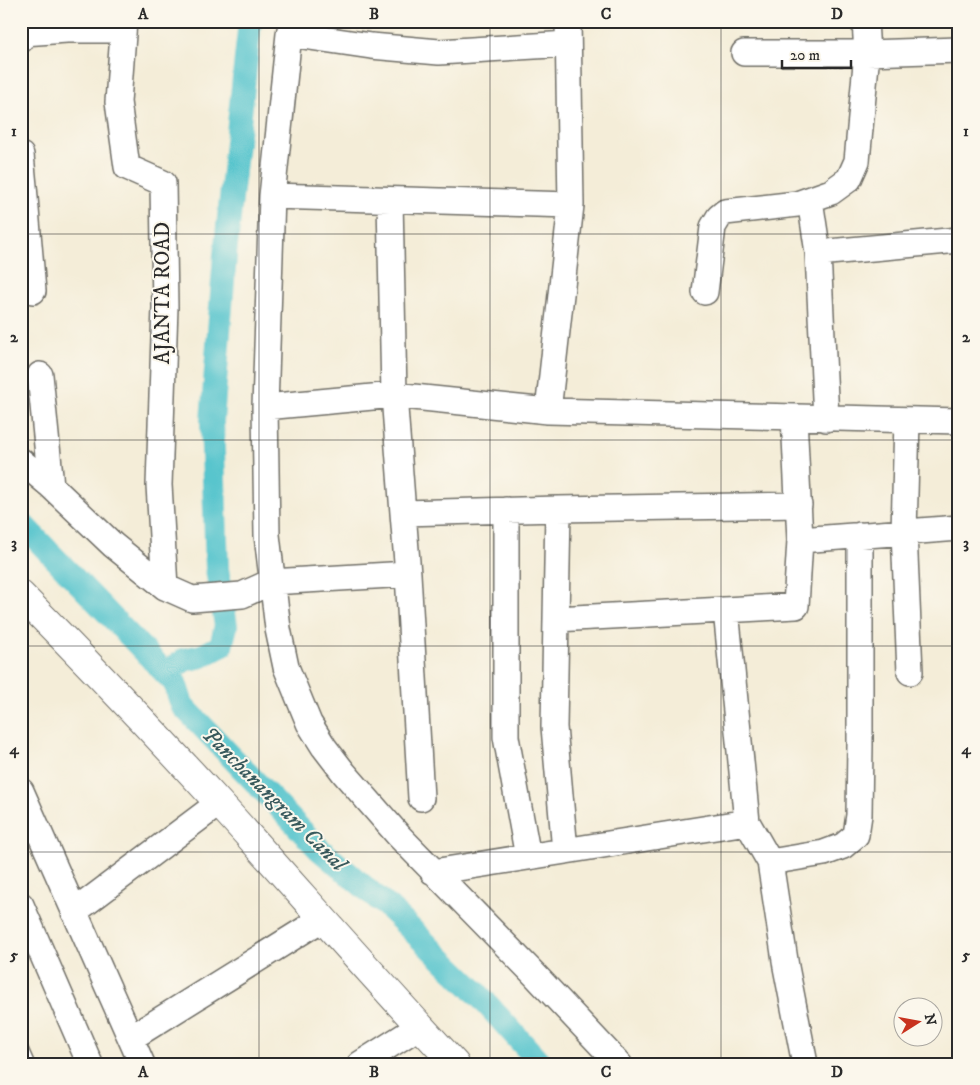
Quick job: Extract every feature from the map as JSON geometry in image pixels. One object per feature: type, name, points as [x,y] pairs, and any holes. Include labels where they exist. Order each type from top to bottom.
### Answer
[{"type":"street","points":[[706,292],[713,227],[719,217],[725,212],[797,204],[831,192],[849,179],[857,161],[867,53],[865,21]]},
{"type":"street","points":[[22,35],[123,26]]},
{"type":"street","name":"AJANTA ROAD","points":[[123,26],[118,102],[128,167],[163,183],[165,307],[159,485],[166,587]]},
{"type":"street","points":[[548,411],[571,205],[568,33],[439,52],[371,46],[290,28],[272,196],[265,408],[266,535],[278,629],[286,667],[309,723],[344,773],[376,811],[433,872],[534,974],[619,1064]]},
{"type":"street","points":[[744,53],[867,53],[959,50]]},
{"type":"street","points":[[21,155],[33,291]]},
{"type":"street","points":[[272,196],[571,205]]},
{"type":"street","points":[[390,200],[394,395],[408,574],[422,798]]},
{"type":"street","points":[[810,200],[818,253],[826,419]]},
{"type":"street","points":[[818,253],[959,240]]},
{"type":"street","points":[[40,375],[51,486]]},
{"type":"street","points":[[265,408],[394,395],[548,411],[959,421]]},
{"type":"street","points":[[556,619],[796,606],[800,540],[794,417]]},
{"type":"street","points":[[908,420],[904,532],[910,672]]},
{"type":"street","points":[[21,462],[51,486],[113,545],[166,587],[192,599],[242,595],[271,582],[408,574]]},
{"type":"street","points":[[403,513],[798,505]]},
{"type":"street","points":[[558,509],[554,726],[565,851]]},
{"type":"street","points":[[506,510],[506,737],[528,857]]},
{"type":"street","points":[[800,540],[959,528]]},
{"type":"street","points":[[770,862],[824,853],[842,846],[856,835],[859,815],[860,754],[860,535]]},
{"type":"street","points":[[21,595],[86,661],[219,803],[455,1064]]},
{"type":"street","points":[[726,610],[747,822],[770,862],[786,966],[805,1064]]},
{"type":"street","points":[[21,791],[142,1064]]},
{"type":"street","points":[[74,912],[219,803]]},
{"type":"street","points":[[433,872],[747,822]]},
{"type":"street","points":[[21,905],[90,1064]]},
{"type":"street","points":[[131,1038],[322,919]]},
{"type":"street","points":[[360,1064],[420,1026]]},
{"type":"lane","points":[[21,1048],[28,1064]]},
{"type":"waterway","points":[[166,674],[184,660],[202,656],[221,646],[226,626],[217,569],[212,421],[225,255],[250,21]]},
{"type":"waterway","name":"Panchanangram Canal","points":[[21,523],[175,683],[182,705],[319,849],[388,907],[477,993],[541,1064]]}]
